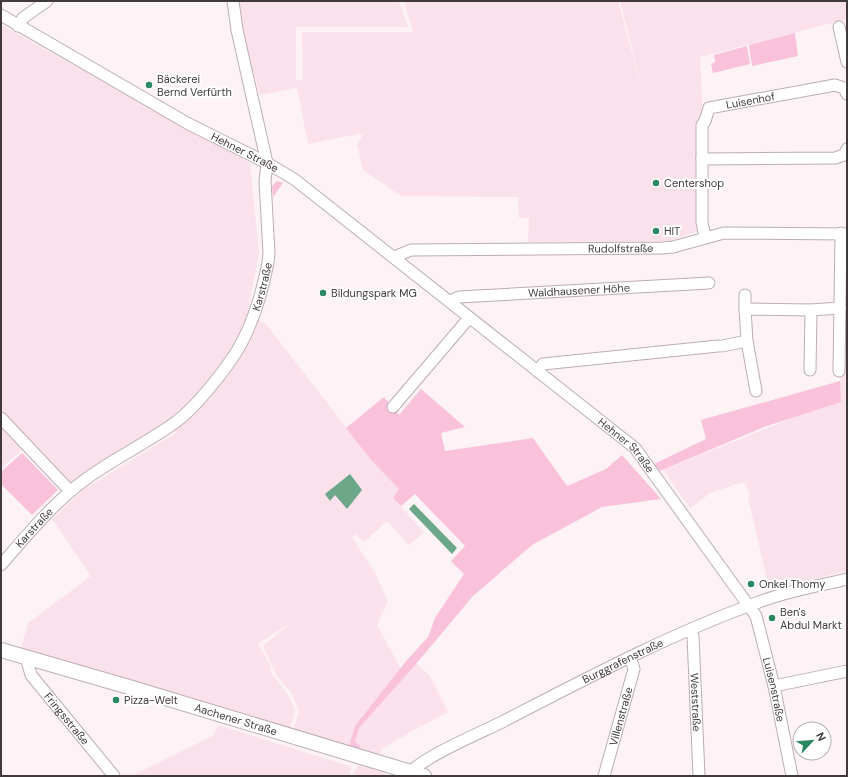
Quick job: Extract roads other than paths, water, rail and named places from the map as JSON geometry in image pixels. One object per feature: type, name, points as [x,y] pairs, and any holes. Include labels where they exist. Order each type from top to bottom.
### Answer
[{"type":"main road","name":"Aachener Straße","points":[[1,650],[408,774],[424,776]]},
{"type":"street","points":[[18,26],[24,18],[47,1]]},
{"type":"street","name":"Karstraße","points":[[1,565],[47,512],[70,492],[96,472],[173,424],[191,410],[240,344],[252,314],[268,263],[269,253],[265,181],[267,162],[236,26],[233,1]]},
{"type":"street","name":"Hehner Straße","points":[[1,15],[186,123],[267,162],[294,179],[450,301],[469,318],[635,448],[749,606]]},
{"type":"street","points":[[839,27],[847,62]]},
{"type":"street","name":"Luisenhof","points":[[705,237],[702,222],[702,125],[705,121],[709,108],[835,85],[846,88]]},
{"type":"street","points":[[702,159],[835,158],[844,155],[847,149]]},
{"type":"street","name":"Rudolfstraße","points":[[394,257],[411,250],[662,248],[673,247],[724,233],[844,234]]},
{"type":"street","points":[[839,371],[840,308],[844,234]]},
{"type":"street","name":"Waldhausener Höhe","points":[[450,301],[459,297],[709,283]]},
{"type":"street","points":[[744,295],[747,341],[756,390]]},
{"type":"street","points":[[745,309],[811,310],[840,308]]},
{"type":"street","points":[[810,370],[811,310]]},
{"type":"street","points":[[393,407],[469,318]]},
{"type":"street","points":[[536,371],[543,364],[720,346],[747,341]]},
{"type":"street","points":[[1,418],[70,492]]},
{"type":"street","name":"Burggrafenstraße","points":[[408,774],[454,746],[630,657],[690,630],[749,606],[796,590],[847,579]]},
{"type":"street","name":"Luisenstraße","points":[[749,606],[760,624],[792,776]]},
{"type":"street","name":"Weststraße","points":[[690,630],[693,636],[699,776]]},
{"type":"street","name":"Fringsstraße","points":[[26,657],[31,675],[114,776]]},
{"type":"street","name":"Villenstraße","points":[[604,776],[634,669],[630,657]]},
{"type":"street","points":[[774,686],[847,671]]},
{"type":"place","name":"Bäckerei Bernd Verfürth","points":[[149,85]]},
{"type":"place","name":"Centershop","points":[[656,183]]},
{"type":"place","name":"HIT","points":[[656,231]]},
{"type":"place","name":"Bildungspark MG","points":[[323,293]]},
{"type":"place","name":"Onkel Thomy","points":[[751,584]]},
{"type":"place","name":"Ben's Abdul Markt","points":[[772,618]]},
{"type":"place","name":"Pizza-Welt","points":[[116,700]]}]
